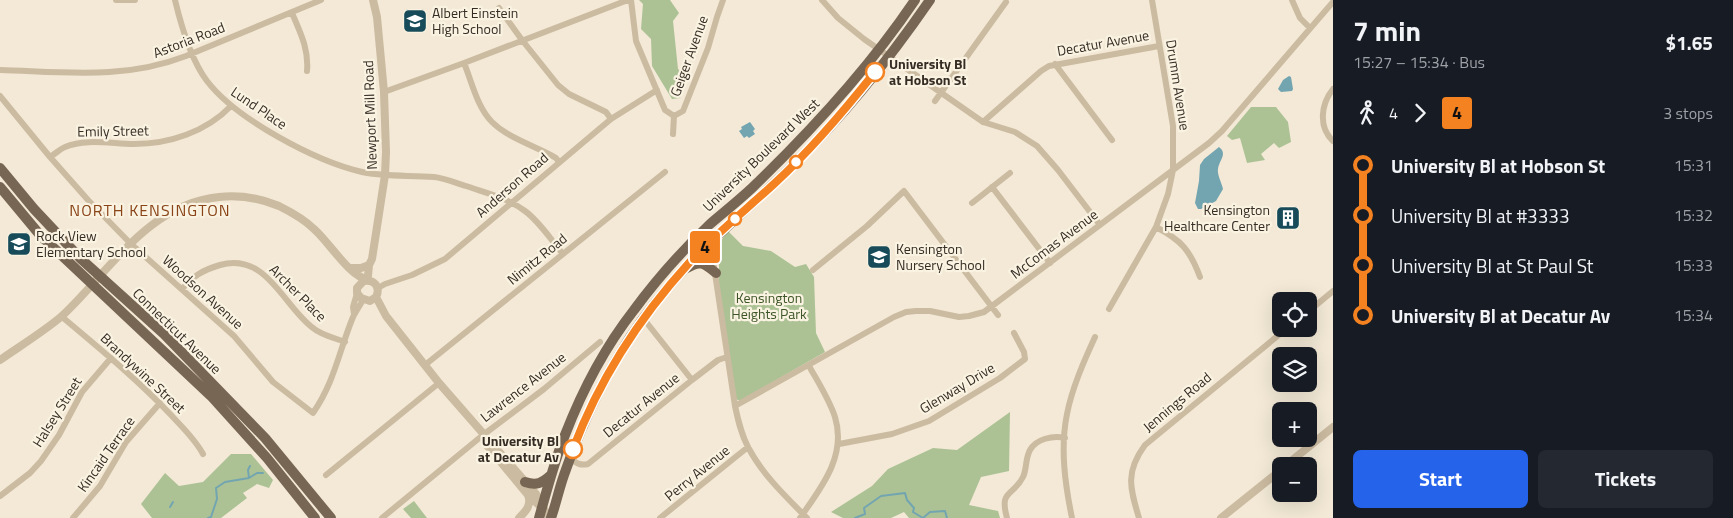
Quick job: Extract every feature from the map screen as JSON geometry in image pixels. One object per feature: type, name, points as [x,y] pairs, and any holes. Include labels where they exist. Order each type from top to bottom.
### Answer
[{"type":"main road","name":"University Boulevard West","points":[[539,518],[564,436],[582,396],[602,360],[634,310],[680,255],[708,226],[752,188],[814,125],[915,0]]},
{"type":"main road","name":"University Boulevard West","points":[[550,518],[588,412],[623,348],[643,318],[682,271],[833,124],[930,0]]},
{"type":"main road","name":"Connecticut Avenue","points":[[0,168],[60,238],[164,334],[276,450],[331,518]]},
{"type":"main road","name":"Connecticut Avenue","points":[[0,187],[40,235],[211,396],[267,458],[315,518]]},
{"type":"main road","points":[[682,271],[695,263],[700,263],[707,265],[716,273]]},
{"type":"main road","points":[[267,458],[276,450]]},
{"type":"main road","points":[[525,482],[537,484],[543,482],[552,474]]},
{"type":"street","points":[[116,0],[135,0]]},
{"type":"street","name":"Lund Place","points":[[176,0],[192,54],[206,80],[231,106],[279,137],[335,164],[362,172],[385,175],[436,177],[491,194],[512,203],[535,220],[563,254]]},
{"type":"street","name":"Astoria Road","points":[[0,70],[90,73],[124,72],[164,65],[321,0]]},
{"type":"street","name":"Newport Mill Road","points":[[366,284],[385,175],[386,152],[384,92],[377,17],[373,0]]},
{"type":"street","points":[[384,92],[629,0],[636,41],[665,110],[674,116],[673,134]]},
{"type":"street","name":"Geiger Avenue","points":[[674,116],[683,111],[708,48],[716,17],[723,0]]},
{"type":"street","points":[[822,0],[838,18],[864,39],[983,122],[1015,132],[1037,146],[1100,225]]},
{"type":"street","name":"Drumm Avenue","points":[[1109,308],[1156,227],[1168,194],[1172,170],[1174,126],[1152,0]]},
{"type":"street","points":[[1292,0],[1300,18],[1310,28]]},
{"type":"street","points":[[935,101],[1006,2]]},
{"type":"street","name":"McComas Avenue","points":[[735,406],[906,312],[930,311],[959,317],[976,315],[992,306],[1209,144],[1333,2]]},
{"type":"street","points":[[499,8],[558,85],[569,94],[606,112],[611,118]]},
{"type":"street","points":[[292,12],[307,49],[307,71]]},
{"type":"street","name":"Decatur Avenue","points":[[983,122],[1049,66],[1159,46]]},
{"type":"street","points":[[464,63],[480,103],[492,122],[508,134],[556,158],[559,162]]},
{"type":"street","points":[[1055,64],[1112,140]]},
{"type":"street","points":[[1333,89],[1326,98],[1322,115],[1329,137],[1333,141]]},
{"type":"street","name":"Anderson Road","points":[[366,284],[384,284],[412,275],[445,258],[611,118],[657,90]]},
{"type":"street","name":"Woodson Avenue","points":[[0,96],[88,200],[131,244],[234,336],[273,382],[313,413],[325,395],[345,342]]},
{"type":"street","name":"Emily Street","points":[[50,157],[63,148],[83,142],[158,143],[203,127],[231,106]]},
{"type":"street","name":"Nimitz Road","points":[[425,365],[665,172]]},
{"type":"street","points":[[972,203],[1010,173]]},
{"type":"street","points":[[992,188],[1050,263]]},
{"type":"street","points":[[814,270],[867,226],[904,191],[998,315]]},
{"type":"street","points":[[0,360],[61,316],[131,244],[161,217],[183,205],[209,198],[232,196],[255,199],[278,206],[298,216],[314,228],[366,284],[370,299],[483,435],[536,494],[550,518]]},
{"type":"street","points":[[708,226],[735,406],[741,431],[748,448],[803,516],[831,471],[839,444],[835,418],[809,366]]},
{"type":"street","points":[[1156,227],[1172,235],[1182,243],[1192,256],[1200,277]]},
{"type":"street","points":[[351,269],[361,268],[370,262]]},
{"type":"street","name":"Archer Place","points":[[182,289],[193,276],[206,269],[224,264],[239,264],[254,268],[271,281],[314,330],[345,342]]},
{"type":"street","points":[[366,284],[370,299]]},
{"type":"street","points":[[345,342],[354,314],[353,307],[366,284]]},
{"type":"street","points":[[1317,304],[1333,291]]},
{"type":"street","points":[[354,314],[370,299]]},
{"type":"street","name":"Brandywine Street","points":[[61,316],[160,403],[197,443],[203,454]]},
{"type":"street","points":[[643,318],[692,380]]},
{"type":"street","name":"Glenway Drive","points":[[839,444],[892,434],[929,421],[1000,378],[1025,359],[1024,352],[1014,333]]},
{"type":"street","name":"Jennings Road","points":[[1138,518],[1131,487],[1131,474],[1136,457],[1145,445],[1276,337]]},
{"type":"street","points":[[1072,518],[1066,492],[1064,438],[1068,412],[1095,338]]},
{"type":"street","name":"Lawrence Avenue","points":[[382,518],[600,342]]},
{"type":"street","points":[[588,353],[602,360]]},
{"type":"street","name":"Decatur Avenue","points":[[570,458],[582,466],[588,464],[718,360],[728,357]]},
{"type":"street","name":"Halsey Street","points":[[0,496],[30,473],[41,461],[59,435],[82,392],[111,358]]},
{"type":"street","points":[[326,475],[439,383]]},
{"type":"street","name":"Kincaid Terrace","points":[[73,518],[100,486],[126,442],[160,403]]},
{"type":"street","points":[[1296,457],[1333,428]]},
{"type":"street","points":[[483,435],[485,443],[528,495],[542,507]]},
{"type":"street","points":[[1007,518],[1004,506],[1005,498],[1023,476],[1030,450],[1040,441],[1049,438],[1064,438]]},
{"type":"street","name":"Perry Avenue","points":[[660,518],[748,448]]},
{"type":"street","points":[[1221,518],[1272,477]]},
{"type":"street","points":[[520,518],[529,507],[530,500],[528,495]]},
{"type":"green space","points":[[639,0],[670,0],[679,13],[673,21],[678,69],[686,76],[680,98],[672,99],[652,66],[651,39],[641,29],[643,4]]},
{"type":"green space","points":[[1251,107],[1276,107],[1288,122],[1291,142],[1279,148],[1274,143],[1261,154],[1265,160],[1247,163],[1240,138],[1232,140],[1227,136]]},
{"type":"green space","name":"Kensington Heights Park","points":[[728,231],[743,246],[771,251],[795,267],[806,264],[814,277],[816,333],[825,352],[740,401],[736,399],[719,286],[719,244]]},
{"type":"green space","points":[[1010,412],[1009,471],[981,477],[969,505],[998,511],[1000,518],[909,518],[904,512],[891,518],[843,518],[831,512],[872,486],[888,469],[933,448],[957,450]]},
{"type":"green space","points":[[231,454],[251,454],[273,480],[269,488],[257,484],[243,493],[247,498],[221,518],[152,518],[141,504],[165,473],[179,486],[203,482]]},
{"type":"green space","points":[[414,501],[427,518],[411,518],[403,509]]},
{"type":"water","points":[[1289,76],[1291,77],[1292,91],[1281,92],[1278,89],[1283,80]]},
{"type":"water","points":[[750,122],[755,129],[753,131],[755,134],[749,138],[747,136],[744,138],[739,131],[742,129],[741,127]]},
{"type":"water","points":[[1219,147],[1223,152],[1218,171],[1223,189],[1216,201],[1198,209],[1195,203],[1200,165],[1204,159]]},
{"type":"waterway","points":[[208,518],[211,517],[217,499],[216,488],[225,482],[249,478],[248,470],[250,466]]},
{"type":"waterway","points":[[249,478],[257,473],[263,473]]},
{"type":"waterway","points":[[855,518],[865,514],[864,508],[881,496],[905,493],[907,500],[914,508],[913,512],[923,518],[930,512],[945,511],[947,518]]},
{"type":"waterway","points":[[170,507],[173,502]]},
{"type":"bus line","name":"4","points":[[573,449],[588,412],[623,348],[643,318],[666,289],[708,244],[776,182],[833,124],[875,72]]},
{"type":"place","name":"Albert Einstein High School","points":[[415,21]]},
{"type":"place","name":"University Bl at Hobson St","points":[[875,72]]},
{"type":"place","name":"Kensington Healthcare Center","points":[[1288,218]]},
{"type":"place","name":"Rock View Elementary School","points":[[19,244]]},
{"type":"place","name":"Kensington Nursery School","points":[[879,257]]},
{"type":"place","name":"University Bl at Decatur Av","points":[[573,449]]},
{"type":"district","name":"NORTH KENSINGTON","points":[[150,210]]}]
